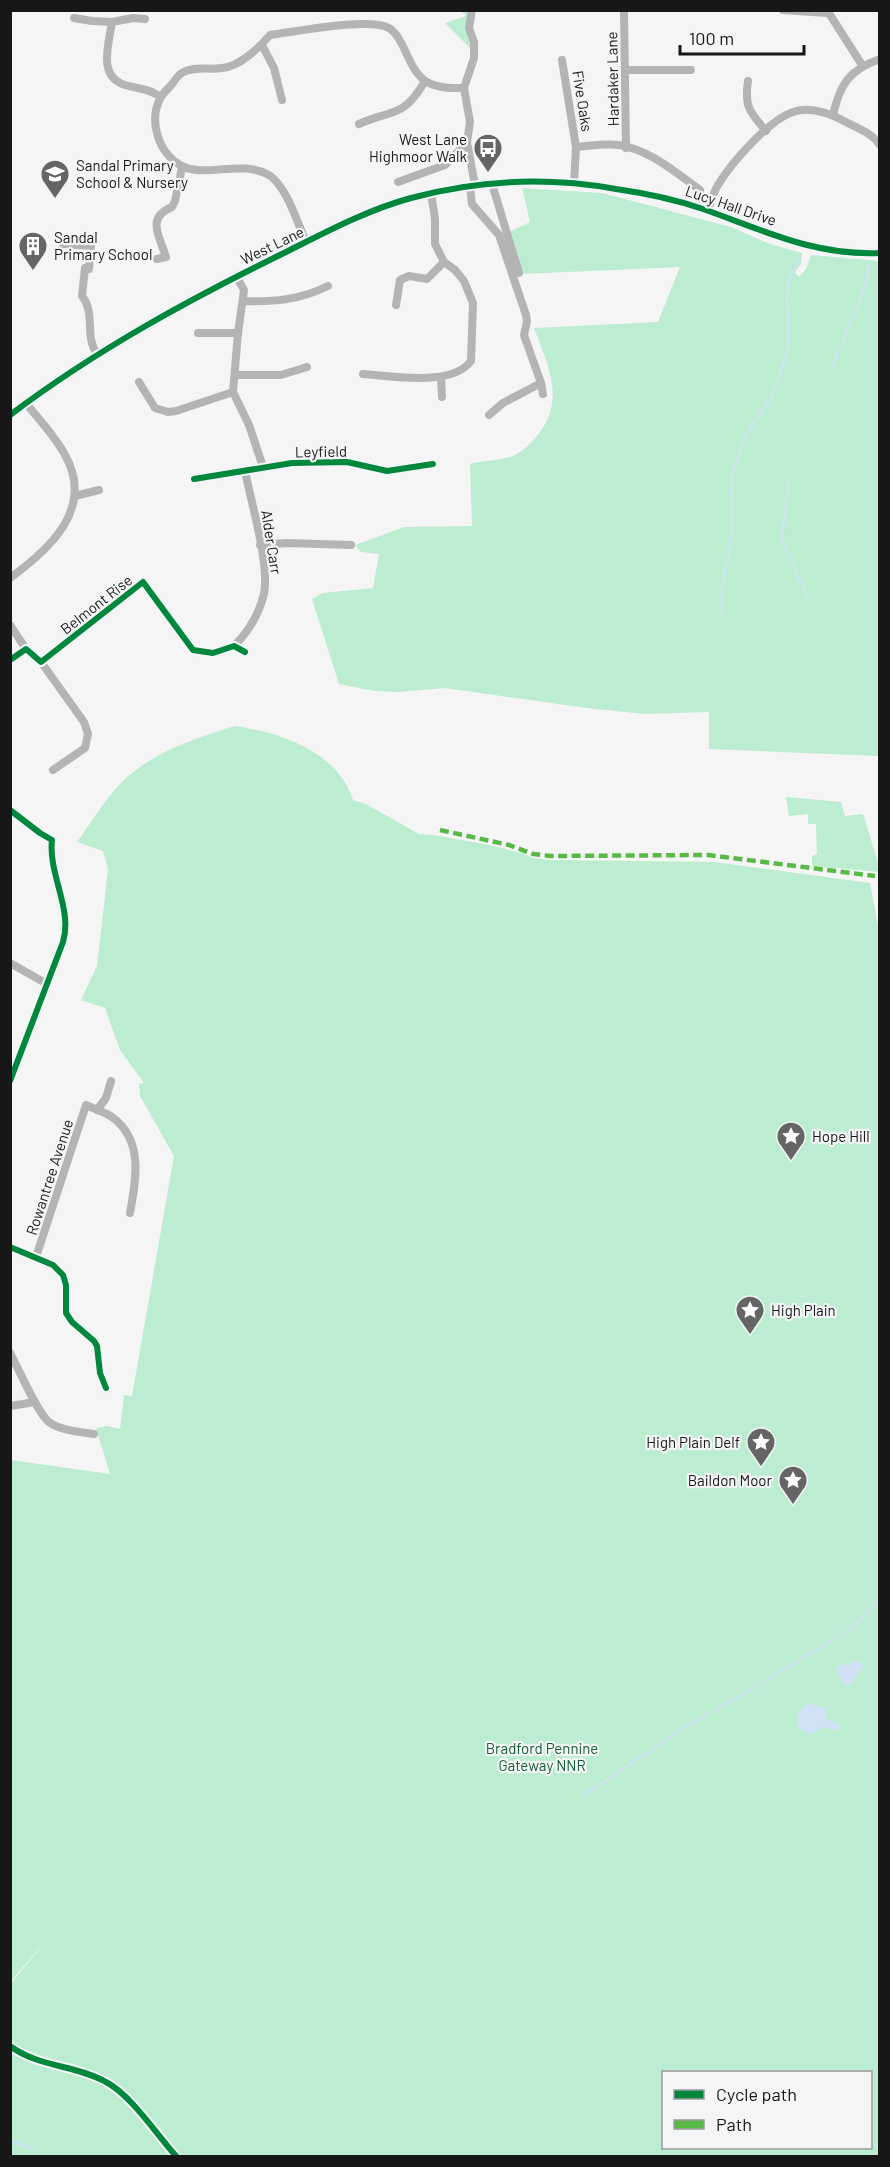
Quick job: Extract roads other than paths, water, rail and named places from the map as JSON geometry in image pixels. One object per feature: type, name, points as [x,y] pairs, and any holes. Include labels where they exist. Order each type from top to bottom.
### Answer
[{"type":"street","points":[[472,10],[470,28],[474,42],[474,58],[464,88],[470,122],[467,142],[473,186],[472,204],[499,235],[526,315],[524,335],[543,394]]},
{"type":"street","name":"Hardaker Lane","points":[[624,10],[626,148]]},
{"type":"street","points":[[783,10],[827,12],[862,65]]},
{"type":"street","points":[[74,18],[112,22],[133,18],[146,19]]},
{"type":"street","points":[[112,22],[106,65],[108,73],[114,80],[148,90],[161,98]]},
{"type":"street","points":[[306,242],[281,186],[271,177],[257,170],[244,168],[197,169],[182,166],[168,156],[160,143],[156,112],[161,98],[182,72],[231,66],[262,45],[270,36],[367,24],[391,29],[399,38],[418,77],[424,81],[450,88],[464,88]]},
{"type":"street","points":[[262,45],[274,68],[282,100]]},
{"type":"street","points":[[833,115],[838,96],[846,80],[862,65],[879,59]]},
{"type":"street","name":"Five Oaks","points":[[562,60],[576,147]]},
{"type":"street","points":[[625,70],[691,70]]},
{"type":"street","points":[[358,124],[403,109],[418,92],[424,81]]},
{"type":"street","points":[[748,81],[745,99],[749,111],[766,131]]},
{"type":"street","points":[[708,211],[717,187],[754,141],[793,111],[810,110],[833,115],[874,136],[879,145]]},
{"type":"street","points":[[398,182],[445,165],[467,142]]},
{"type":"street","points":[[573,183],[576,147],[619,145],[662,162],[700,190]]},
{"type":"street","points":[[157,259],[166,257],[156,218],[160,212],[172,207],[176,201],[182,166]]},
{"type":"street","name":"West Lane","points":[[10,415],[97,354],[198,295],[387,205],[431,193],[473,186],[512,182],[573,183]]},
{"type":"street","name":"Lucy Hall Drive","points":[[573,183],[617,189],[708,211],[810,247],[853,254],[879,253]]},
{"type":"street","points":[[492,184],[519,273]]},
{"type":"street","points":[[363,374],[441,377],[462,370],[471,361],[473,303],[464,281],[444,262],[435,244],[435,219],[431,193]]},
{"type":"street","points":[[63,244],[91,246],[89,269],[85,268],[82,296],[88,304],[91,346],[97,354]]},
{"type":"street","points":[[396,305],[399,280],[409,276],[427,279],[444,262]]},
{"type":"street","points":[[236,276],[244,290],[233,392],[249,425],[263,467]]},
{"type":"street","points":[[243,301],[287,300],[314,293],[328,286]]},
{"type":"street","points":[[198,333],[238,333]]},
{"type":"street","points":[[235,375],[281,375],[307,367]]},
{"type":"street","points":[[441,377],[442,397]]},
{"type":"street","points":[[140,382],[156,408],[168,412],[233,392]]},
{"type":"street","points":[[489,415],[503,403],[541,382]]},
{"type":"street","points":[[10,578],[52,544],[67,520],[75,496],[74,481],[66,457],[26,403]]},
{"type":"street","name":"Leyfield","points":[[194,479],[292,463],[347,462],[387,471],[433,464]]},
{"type":"street","name":"Alder Carr","points":[[234,646],[254,619],[264,592],[265,576],[260,544],[245,471]]},
{"type":"street","points":[[75,496],[99,490]]},
{"type":"street","points":[[260,544],[351,545]]},
{"type":"street","name":"Belmont Rise","points":[[40,662],[143,582],[194,650],[213,653],[234,646]]},
{"type":"street","points":[[10,625],[84,722],[88,734],[85,748],[53,770]]},
{"type":"street","points":[[234,646],[245,652]]},
{"type":"street","points":[[10,660],[27,649]]},
{"type":"street","points":[[10,810],[52,840],[54,865],[66,929],[10,1081]]},
{"type":"street","points":[[10,963],[47,984]]},
{"type":"street","points":[[111,1081],[106,1098],[96,1110],[111,1116],[121,1125],[132,1145],[136,1158],[136,1174],[130,1213]]},
{"type":"street","name":"Rowantree Avenue","points":[[36,1257],[86,1105],[96,1110]]},
{"type":"street","points":[[10,1247],[53,1265],[63,1275],[66,1285],[66,1313],[72,1322],[94,1341],[105,1388]]},
{"type":"street","points":[[10,1353],[48,1422],[60,1428],[94,1434]]},
{"type":"street","points":[[10,1406],[35,1402]]},
{"type":"street","points":[[10,2046],[29,2057],[96,2077],[113,2086],[134,2106],[176,2157]]},
{"type":"water","points":[[855,1660],[864,1665],[851,1685],[844,1685],[836,1670],[840,1665],[847,1665]]},
{"type":"water","points":[[811,1704],[822,1708],[828,1707],[825,1711],[828,1720],[840,1725],[839,1731],[825,1727],[809,1734],[798,1728],[799,1713]]},
{"type":"waterway","points":[[722,614],[723,585],[732,531],[732,476],[743,442],[772,395],[781,374],[789,338],[787,294],[793,271],[801,259]]},
{"type":"waterway","points":[[833,365],[861,297],[867,279],[868,263]]},
{"type":"waterway","points":[[788,482],[782,539],[807,597]]},
{"type":"waterway","points":[[866,1613],[880,1598]]},
{"type":"waterway","points":[[583,1796],[682,1729],[847,1631],[864,1616]]},
{"type":"waterway","points":[[10,2141],[34,2149]]},
{"type":"place","name":"West Lane Highmoor Walk","points":[[488,174]]},
{"type":"place","name":"Sandal Primary School & Nursery","points":[[55,200]]},
{"type":"place","name":"Sandal Primary School","points":[[33,272]]},
{"type":"place","name":"Hope Hill","points":[[791,1162]]},
{"type":"place","name":"High Plain","points":[[750,1336]]},
{"type":"place","name":"High Plain Delf","points":[[761,1468]]},
{"type":"place","name":"Baildon Moor","points":[[793,1506]]},
{"type":"park label","name":"Bradford Pennine Gateway NNR","points":[[542,1756]]}]
